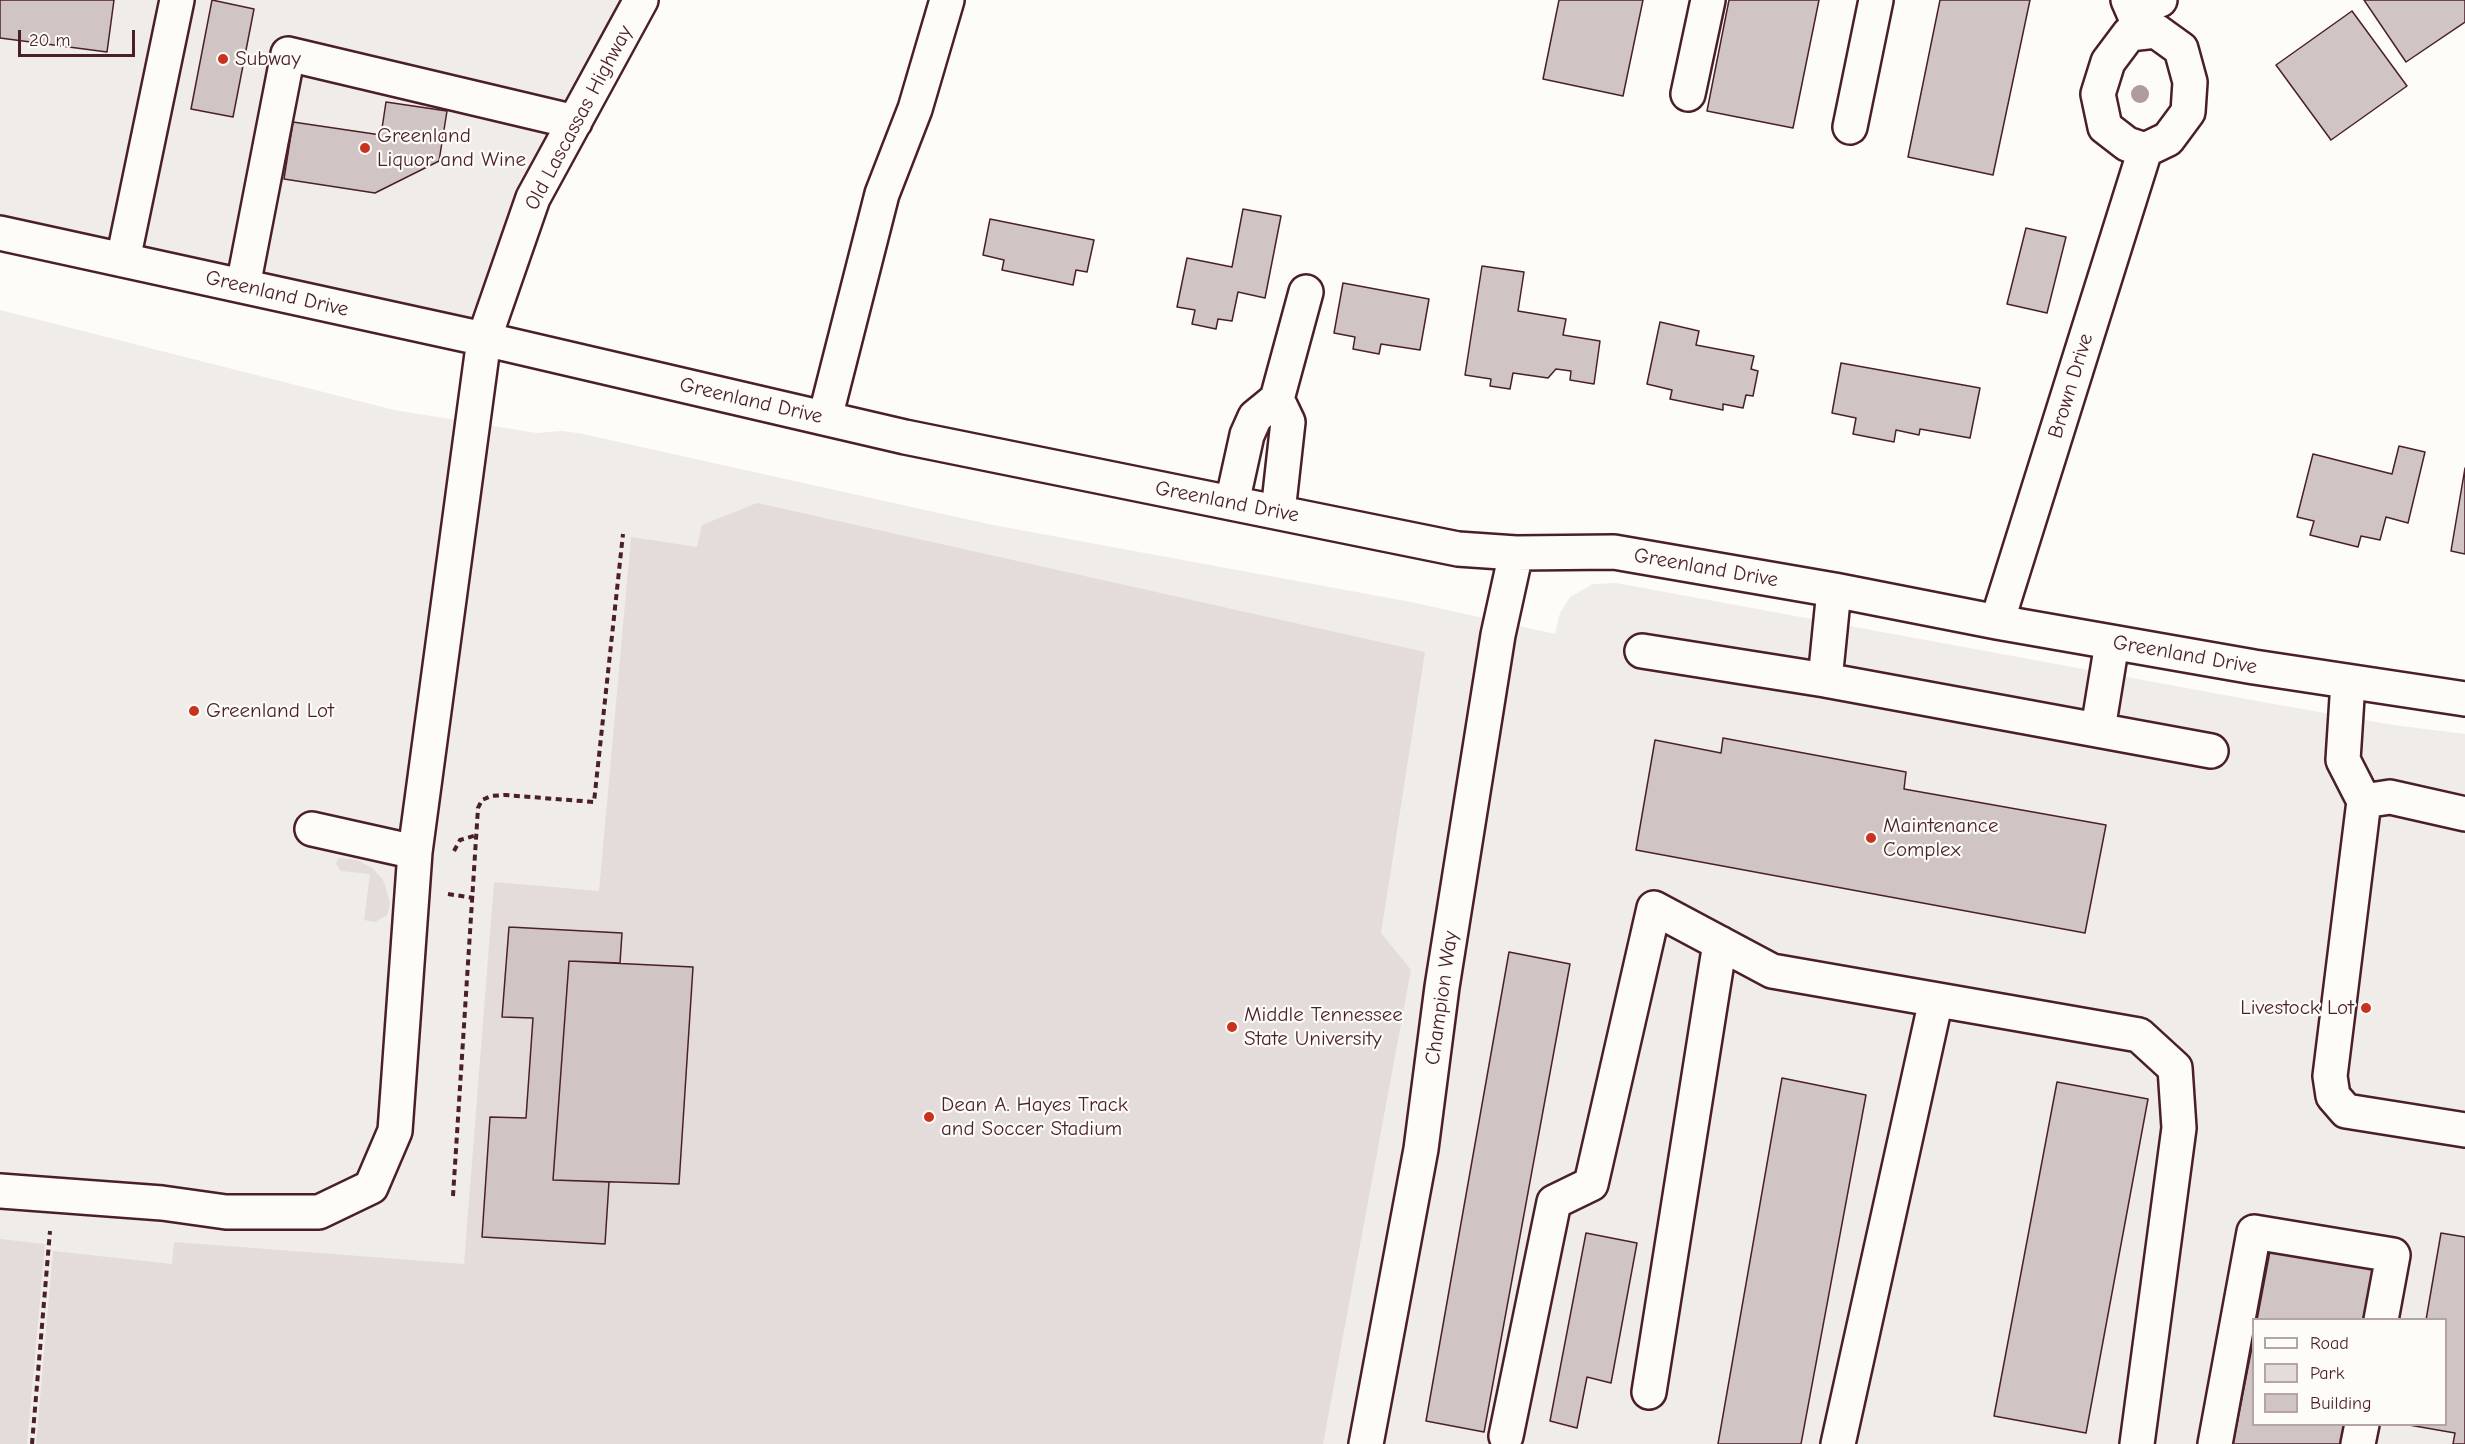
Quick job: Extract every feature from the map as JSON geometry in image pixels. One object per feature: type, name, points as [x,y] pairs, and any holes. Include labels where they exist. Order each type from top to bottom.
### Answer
[{"type":"street","points":[[123,260],[177,0]]},
{"type":"street","name":"Old Lascassas Highway","points":[[0,1191],[162,1203],[226,1212],[319,1212],[371,1187],[395,1131],[415,852],[484,339],[533,198],[642,0]]},
{"type":"street","points":[[825,418],[882,194],[915,109],[947,0]]},
{"type":"street","points":[[1688,94],[1708,0]]},
{"type":"street","points":[[1850,128],[1876,0]]},
{"type":"street","points":[[2141,11],[2157,31],[2181,49],[2190,82],[2188,112],[2168,139],[2145,150],[2127,144],[2105,128],[2098,94],[2108,62],[2129,34],[2141,11]]},
{"type":"street","points":[[243,286],[288,54],[574,122]]},
{"type":"street","name":"Brown Drive","points":[[1997,622],[2145,150]]},
{"type":"street","name":"Greenland Drive","points":[[0,233],[484,339],[927,441],[1458,549],[1516,553],[1614,552],[1834,590],[2112,643],[2465,699]]},
{"type":"street","points":[[1232,503],[1247,435],[1255,417],[1277,399],[1305,292]]},
{"type":"street","points":[[1277,399],[1288,422],[1278,512]]},
{"type":"street","name":"Champion Way","points":[[1366,1444],[1421,1149],[1442,987],[1494,659],[1516,553]]},
{"type":"street","points":[[1825,680],[1834,590]]},
{"type":"street","points":[[2098,729],[2112,643]]},
{"type":"street","points":[[1642,651],[1825,680],[2211,751]]},
{"type":"street","points":[[2348,682],[2343,760],[2364,801],[2330,1076],[2333,1096],[2346,1112],[2465,1130]]},
{"type":"street","points":[[2364,801],[2390,797],[2465,814]]},
{"type":"street","points":[[312,829],[415,852]]},
{"type":"street","points":[[1506,1436],[1554,1202],[1591,1184],[1654,908],[1772,971],[2139,1035],[2175,1068],[2179,1128],[2137,1444]]},
{"type":"street","points":[[1649,1392],[1720,943]]},
{"type":"street","points":[[1838,1444],[1936,1000]]},
{"type":"street","points":[[2215,1444],[2254,1232],[2393,1255],[2381,1318]]},
{"type":"street","points":[[2358,1444],[2362,1426]]},
{"type":"path","points":[[453,1196],[478,808],[482,800],[491,796],[506,795],[594,802],[623,534]]},
{"type":"path","points":[[452,854],[460,840],[477,835]]},
{"type":"path","points":[[444,886],[447,894],[451,896],[474,898]]},
{"type":"path","points":[[32,1444],[50,1230]]},
{"type":"shaded area","points":[[0,0],[641,0],[484,339],[0,233]]},
{"type":"shaded area","name":"Middle Tennessee State University","points":[[0,310],[394,410],[537,433],[561,431],[578,433],[993,525],[1416,603],[1555,634],[1560,613],[1570,597],[1593,584],[1616,583],[2257,701],[2393,725],[2465,734],[2465,1444],[0,1444]]},
{"type":"green space","name":"Dean A. Hayes Track and Soccer Stadium","points":[[757,503],[1425,652],[1381,933],[1411,970],[1323,1444],[36,1444],[53,1251],[172,1264],[174,1242],[464,1264],[494,882],[599,891],[631,537],[697,547],[702,525]]},
{"type":"green space","points":[[338,858],[357,860],[372,868],[383,880],[390,904],[387,915],[375,922],[364,920],[370,874],[341,871],[336,864]]},
{"type":"green space","points":[[0,1239],[45,1244],[27,1444],[0,1444]]},
{"type":"building","points":[[0,0],[114,0],[107,52],[0,38]]},
{"type":"building","name":"Subway","points":[[212,0],[254,9],[233,117],[191,109]]},
{"type":"building","points":[[1559,0],[1643,0],[1623,96],[1543,79]]},
{"type":"building","points":[[1729,0],[1819,0],[1793,128],[1707,111]]},
{"type":"building","points":[[1940,0],[2030,0],[1993,175],[1908,157]]},
{"type":"building","points":[[2364,0],[2465,0],[2465,22],[2406,62]]},
{"type":"building","points":[[2352,11],[2407,86],[2331,140],[2276,65]]},
{"type":"building","name":"Greenland Liquor and Wine","points":[[386,102],[447,111],[439,161],[375,193],[284,179],[293,122],[381,135]]},
{"type":"building","points":[[1243,209],[1281,216],[1265,298],[1238,292],[1232,321],[1218,319],[1216,329],[1192,324],[1195,310],[1177,307],[1187,258],[1232,267]]},
{"type":"building","points":[[990,219],[1094,240],[1087,272],[1076,270],[1073,285],[1002,270],[1004,260],[983,255]]},
{"type":"building","points":[[2026,228],[2066,237],[2047,313],[2007,304]]},
{"type":"building","points":[[1482,266],[1524,272],[1518,311],[1566,319],[1563,335],[1600,341],[1594,384],[1570,380],[1571,371],[1556,369],[1548,378],[1513,373],[1510,389],[1490,386],[1491,379],[1465,375]]},
{"type":"building","points":[[1343,283],[1429,299],[1420,350],[1381,344],[1379,354],[1353,349],[1355,337],[1334,333]]},
{"type":"building","points":[[1660,322],[1699,331],[1696,345],[1754,356],[1751,369],[1758,371],[1753,396],[1746,395],[1743,408],[1723,404],[1723,410],[1670,399],[1672,390],[1647,384]]},
{"type":"building","points":[[1841,363],[1980,388],[1970,438],[1920,429],[1919,435],[1896,430],[1894,442],[1853,434],[1856,418],[1832,413]]},
{"type":"building","points":[[2399,446],[2425,452],[2408,523],[2386,517],[2380,540],[2361,536],[2358,547],[2310,535],[2314,521],[2297,517],[2313,454],[2392,474]]},
{"type":"building","points":[[2465,468],[2465,554],[2451,551]]},
{"type":"building","name":"Maintenance Complex","points":[[1723,738],[1906,772],[1904,789],[2106,825],[2085,933],[1636,850],[1655,740],[1721,753]]},
{"type":"building","points":[[509,927],[622,933],[620,963],[569,961],[553,1180],[609,1182],[605,1244],[482,1237],[490,1117],[526,1118],[533,1018],[502,1017]]},
{"type":"building","points":[[1509,952],[1570,964],[1484,1432],[1426,1421]]},
{"type":"building","points":[[569,961],[693,967],[679,1184],[553,1180]]},
{"type":"building","points":[[1782,1078],[1866,1095],[1801,1444],[1718,1444]]},
{"type":"building","points":[[2057,1082],[2148,1099],[2086,1433],[1994,1416]]},
{"type":"building","points":[[1586,1233],[1637,1243],[1611,1383],[1587,1377],[1577,1428],[1550,1421]]},
{"type":"building","points":[[2441,1233],[2465,1237],[2465,1444],[2453,1444],[2455,1433],[2415,1426],[2447,1426],[2447,1318],[2426,1318]]},
{"type":"building","points":[[2271,1246],[2380,1265],[2370,1318],[2257,1318]]},
{"type":"building","points":[[2252,1347],[2252,1426],[2351,1426],[2347,1444],[2233,1444]]},
{"type":"place","name":"Subway","points":[[223,59]]},
{"type":"place","name":"Greenland Liquor and Wine","points":[[365,148]]},
{"type":"place","name":"Greenland Lot","points":[[194,711]]},
{"type":"place","name":"Maintenance Complex","points":[[1871,838]]},
{"type":"place","name":"Livestock Lot","points":[[2366,1008]]},
{"type":"place","name":"Middle Tennessee State University","points":[[1232,1027]]},
{"type":"place","name":"Dean A. Hayes Track and Soccer Stadium","points":[[929,1117]]}]
